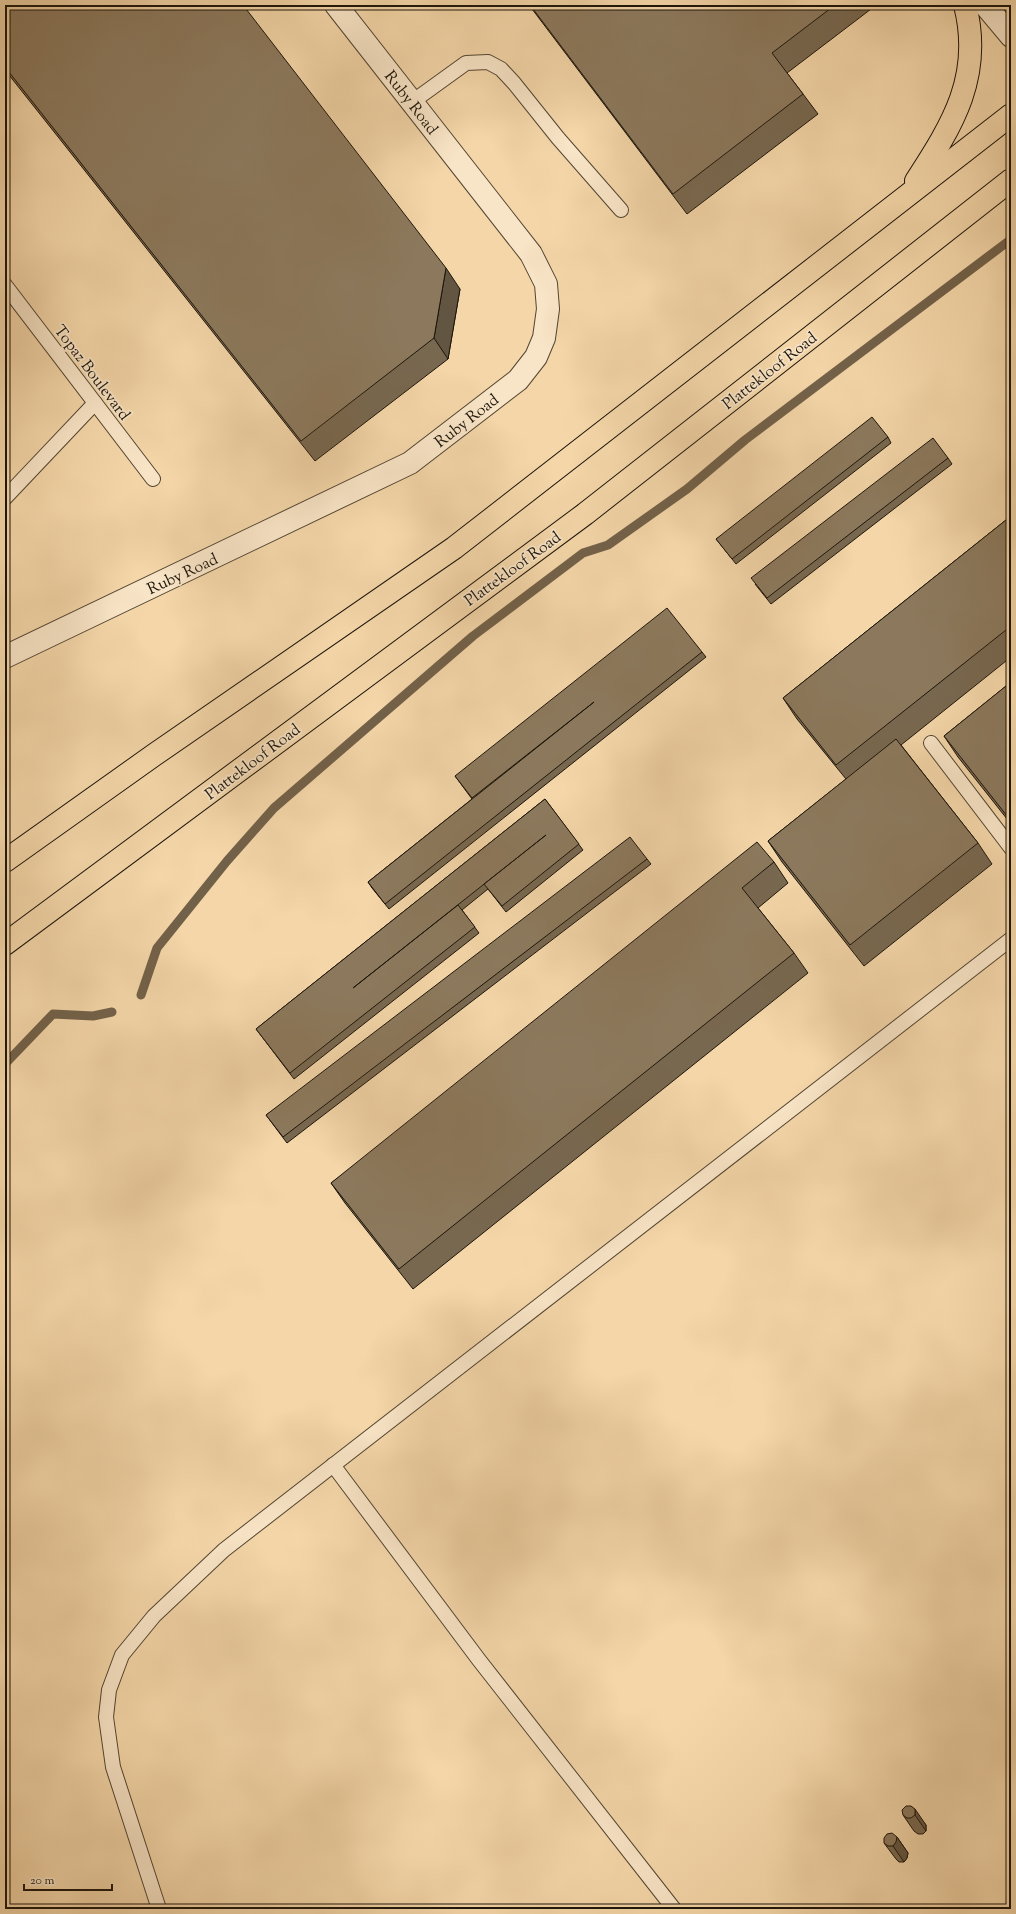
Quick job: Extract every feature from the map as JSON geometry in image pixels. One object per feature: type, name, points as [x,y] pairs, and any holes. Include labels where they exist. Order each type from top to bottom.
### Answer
[{"type":"main road","points":[[908,194],[948,129],[964,92],[970,64],[972,44],[966,5]]},
{"type":"main road","points":[[5,861],[154,755],[454,548],[1011,115]]},
{"type":"main road","name":"Plattekloof Road","points":[[5,944],[585,514],[1009,184]]},
{"type":"street","name":"Ruby Road","points":[[5,657],[399,470],[518,380],[536,357],[544,338],[548,309],[546,284],[531,254],[336,5]]},
{"type":"street","points":[[985,5],[1011,36]]},
{"type":"lane","points":[[412,102],[466,62],[488,62],[501,69],[514,83],[558,138],[621,210]]},
{"type":"lane","name":"Topaz Boulevard","points":[[5,285],[153,479]]},
{"type":"lane","points":[[5,498],[95,403]]},
{"type":"lane","points":[[931,743],[1011,848]]},
{"type":"lane","points":[[159,1909],[112,1760],[106,1717],[109,1690],[122,1655],[154,1616],[224,1550],[1011,940]]},
{"type":"lane","points":[[333,1465],[479,1660],[674,1909]]},
{"type":"building","points":[[5,5],[243,5],[446,268],[434,338],[301,441],[5,67]]},
{"type":"building","points":[[530,5],[835,5],[772,53],[803,94],[673,194]]},
{"type":"building","points":[[872,417],[888,437],[732,559],[716,539]]},
{"type":"building","points":[[933,438],[948,458],[767,598],[751,578]]},
{"type":"building","points":[[1011,516],[1011,626],[836,765],[783,698]]},
{"type":"building","points":[[667,608],[702,652],[385,904],[368,882],[594,702],[472,798],[455,776]]},
{"type":"building","points":[[1011,682],[1011,821],[944,736]]},
{"type":"building","points":[[896,739],[978,843],[850,945],[768,841]]},
{"type":"building","points":[[545,799],[579,844],[502,906],[484,884],[353,988],[458,905],[475,927],[290,1073],[256,1029]]},
{"type":"building","points":[[630,837],[647,859],[283,1137],[266,1115]]},
{"type":"building","points":[[757,842],[774,862],[742,888],[794,953],[399,1269],[331,1183]]},
{"type":"building","points":[[906,1806],[911,1806],[915,1809],[915,1815],[911,1818],[907,1818],[903,1815],[902,1810]]},
{"type":"building","points":[[892,1833],[897,1837],[896,1842],[893,1846],[888,1846],[884,1843],[884,1838],[887,1834]]},
{"type":"waterway","points":[[141,995],[157,948],[227,861],[274,808],[473,636],[583,553],[608,545],[687,489],[745,440],[1010,240]]},
{"type":"waterway","points":[[5,1064],[53,1014],[93,1016],[112,1012]]}]
